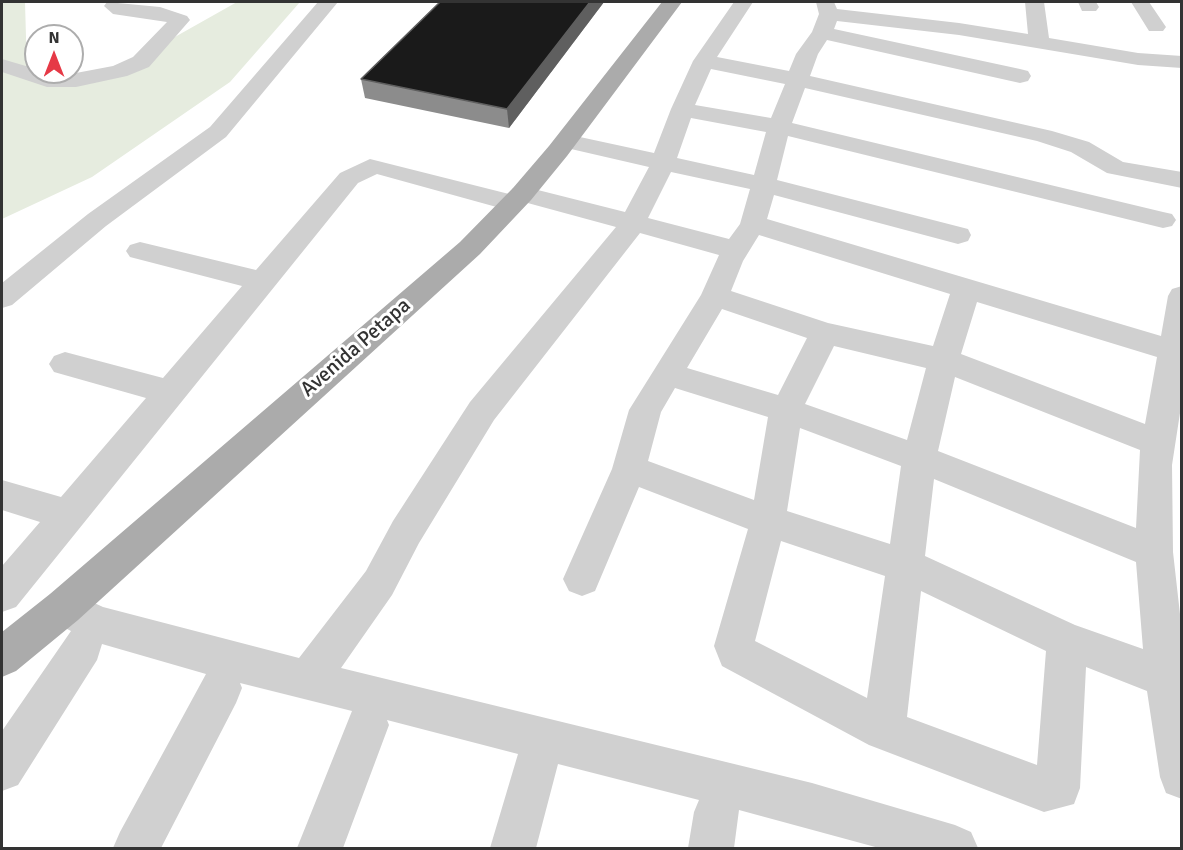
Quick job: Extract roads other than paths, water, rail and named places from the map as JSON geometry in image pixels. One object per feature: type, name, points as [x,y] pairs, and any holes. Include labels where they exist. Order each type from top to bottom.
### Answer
[{"type":"main road","name":"Avenida Petapa","points":[[3,652],[64,607],[470,248],[566,141],[672,2]]},
{"type":"street","points":[[2,65],[47,80],[76,80],[119,71],[141,62],[180,20],[160,13],[120,10],[114,6],[116,2]]},
{"type":"street","points":[[2,298],[97,220],[218,132],[328,2]]},
{"type":"street","points":[[307,680],[379,583],[406,532],[482,411],[632,225],[663,163],[682,109],[704,62],[743,2]]},
{"type":"street","points":[[1035,2],[1039,43]]},
{"type":"street","points":[[1140,2],[1156,27]]},
{"type":"street","points":[[825,16],[887,11],[958,20],[1039,43],[1138,59],[1182,62]]},
{"type":"street","points":[[825,16],[865,68],[1044,136],[1080,147],[1116,168],[1182,180]]},
{"type":"street","points":[[582,579],[629,469],[645,411],[715,296],[736,250],[753,224],[779,127],[807,54],[825,16]]},
{"type":"street","points":[[704,62],[798,78],[865,68],[1020,76]]},
{"type":"street","points":[[682,109],[779,127],[1163,220]]},
{"type":"street","points":[[566,141],[765,185],[958,235]]},
{"type":"street","points":[[2,594],[348,178],[370,166],[736,250]]},
{"type":"street","points":[[753,224],[1173,351]]},
{"type":"street","points":[[140,251],[263,282]]},
{"type":"street","points":[[884,730],[919,458],[944,360],[966,290]]},
{"type":"street","points":[[715,296],[825,333],[944,360],[1158,443]]},
{"type":"street","points":[[1182,296],[1155,465],[1154,552],[1174,682],[1170,718],[1182,777]]},
{"type":"street","points":[[825,333],[786,411],[768,521],[734,646],[736,652],[884,730],[1044,790],[1058,788],[1067,641]]},
{"type":"street","points":[[65,364],[169,392]]},
{"type":"street","points":[[667,374],[786,411],[919,458],[1154,552]]},
{"type":"street","points":[[629,469],[768,521],[904,565],[1067,641],[1174,682]]},
{"type":"street","points":[[2,495],[69,515]]},
{"type":"street","points":[[64,607],[96,624],[307,680],[812,806],[955,849]]},
{"type":"street","points":[[2,770],[83,646]]},
{"type":"street","points":[[136,849],[220,688]]},
{"type":"street","points":[[320,849],[368,725]]},
{"type":"street","points":[[513,849],[536,763]]}]
